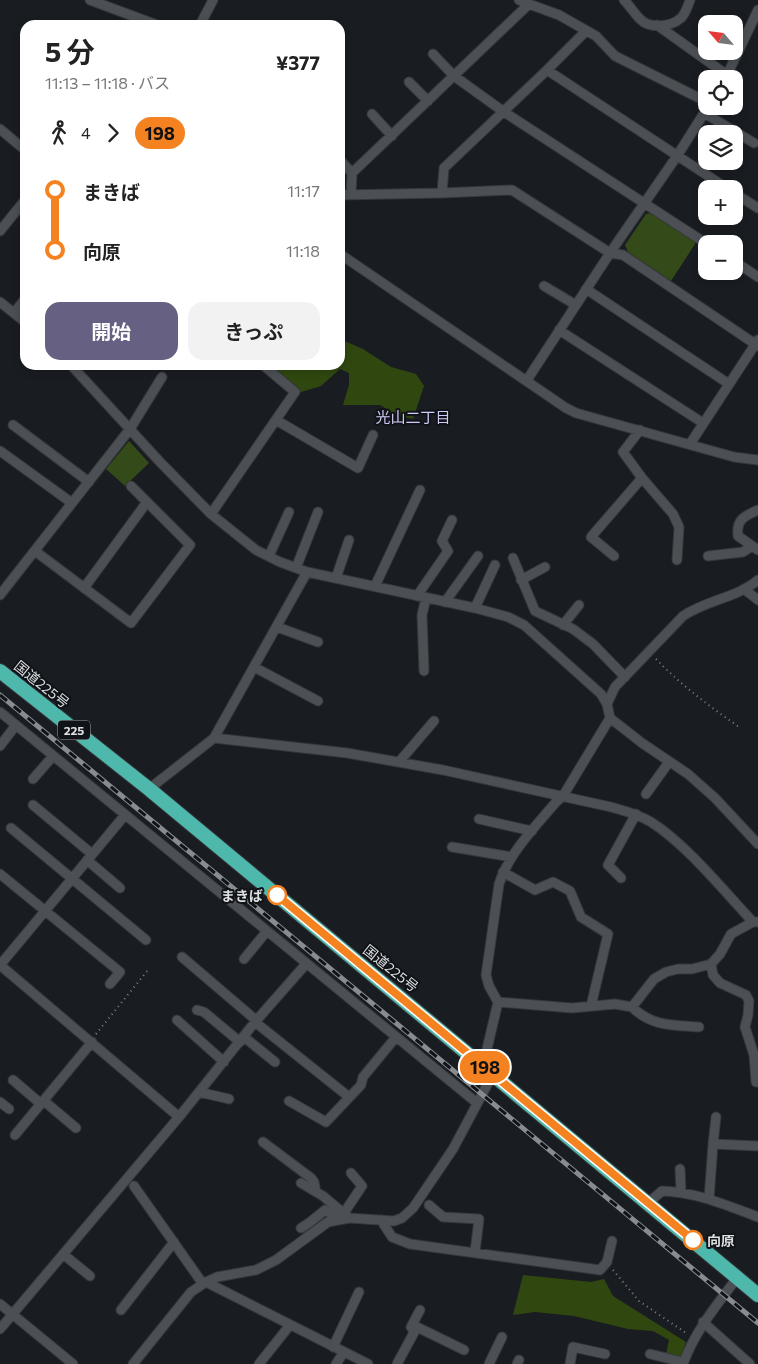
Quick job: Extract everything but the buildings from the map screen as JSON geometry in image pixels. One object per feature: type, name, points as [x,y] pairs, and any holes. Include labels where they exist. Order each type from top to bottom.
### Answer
[{"type":"highway","name":"国道225号","points":[[0,671],[149,789],[758,1295]]},
{"type":"street","points":[[90,0],[144,20]]},
{"type":"street","points":[[203,20],[213,0]]},
{"type":"street","points":[[519,0],[558,15],[596,36],[615,56],[698,98]]},
{"type":"street","points":[[624,0],[640,19],[647,24],[657,25],[673,23],[682,17],[690,0]]},
{"type":"street","points":[[351,194],[352,173],[529,4]]},
{"type":"street","points":[[657,25],[727,75],[758,10]]},
{"type":"street","points":[[442,193],[444,168],[586,31]]},
{"type":"street","points":[[433,54],[454,76],[504,112],[698,238]]},
{"type":"street","points":[[547,70],[714,180]]},
{"type":"street","points":[[409,82],[428,101]]},
{"type":"street","points":[[372,114],[392,136]]},
{"type":"street","points":[[527,380],[703,115]]},
{"type":"street","points":[[707,115],[754,143]]},
{"type":"street","points":[[1,133],[20,146]]},
{"type":"street","points":[[345,165],[352,173]]},
{"type":"street","points":[[345,194],[512,190],[610,253],[623,255],[757,343],[690,444]]},
{"type":"street","points":[[743,199],[758,208]]},
{"type":"street","points":[[0,231],[20,206]]},
{"type":"street","points":[[345,257],[566,408],[734,457],[758,460]]},
{"type":"street","points":[[743,268],[758,277]]},
{"type":"street","points":[[544,286],[576,305]]},
{"type":"street","points":[[586,289],[729,384]]},
{"type":"street","points":[[0,302],[20,318]]},
{"type":"street","points":[[14,313],[20,305]]},
{"type":"street","points":[[559,330],[703,423]]},
{"type":"street","points":[[76,370],[211,514],[256,550],[307,572],[475,608],[508,617],[524,625],[601,694],[607,704],[610,718],[642,743],[688,774],[715,798],[758,844]]},
{"type":"street","points":[[211,514],[295,392],[269,370]]},
{"type":"street","points":[[0,596],[130,429],[162,377]]},
{"type":"street","points":[[276,420],[358,468],[373,436]]},
{"type":"street","points":[[13,425],[88,482]]},
{"type":"street","points":[[640,430],[623,452],[642,478],[673,514],[679,527],[677,560]]},
{"type":"street","points":[[0,451],[72,503]]},
{"type":"street","points":[[614,556],[591,537],[642,478]]},
{"type":"street","points":[[35,551],[131,623],[190,545],[131,486]]},
{"type":"street","points":[[375,586],[420,490]]},
{"type":"street","points":[[84,588],[147,502]]},
{"type":"street","points":[[755,548],[738,536],[737,528],[741,520],[758,510]]},
{"type":"street","points":[[269,556],[289,512]]},
{"type":"street","points":[[296,568],[318,512]]},
{"type":"street","points":[[424,671],[422,597],[448,551],[442,541],[452,520]]},
{"type":"street","points":[[336,578],[348,540]]},
{"type":"street","points":[[708,556],[743,552],[755,548]]},
{"type":"street","points":[[445,602],[478,556]]},
{"type":"street","points":[[513,558],[535,612],[573,629],[593,644],[625,677]]},
{"type":"street","points":[[475,608],[495,565]]},
{"type":"street","points":[[521,580],[545,567]]},
{"type":"street","points":[[149,789],[214,738],[307,572]]},
{"type":"street","points":[[607,704],[615,687],[683,616],[694,608],[744,589],[758,580]]},
{"type":"street","points":[[744,589],[758,600]]},
{"type":"street","points":[[563,625],[579,605]]},
{"type":"street","points":[[276,627],[318,642]]},
{"type":"street","points":[[254,667],[318,702]]},
{"type":"street","points":[[0,712],[476,1103]]},
{"type":"street","points":[[301,1228],[309,1224],[325,1210],[344,1217],[394,1221],[402,1218],[413,1208],[453,1149],[476,1103],[488,1070],[498,1002],[488,986],[486,975],[503,872],[532,831],[563,796],[610,718]]},
{"type":"street","points":[[399,762],[434,720]]},
{"type":"street","points":[[0,746],[16,725]]},
{"type":"street","points":[[214,738],[347,753],[443,770],[636,814],[667,833],[756,922],[731,934],[720,954],[711,964],[692,969],[678,969],[666,972],[654,979],[632,1007]]},
{"type":"street","points":[[33,779],[54,756]]},
{"type":"street","points":[[646,794],[669,762]]},
{"type":"street","points":[[33,805],[90,857],[120,888]]},
{"type":"street","points":[[621,878],[608,865],[636,814]]},
{"type":"street","points":[[125,815],[0,965],[179,1117]]},
{"type":"street","points":[[479,819],[532,831]]},
{"type":"street","points":[[11,828],[146,940]]},
{"type":"street","points":[[452,847],[512,857]]},
{"type":"street","points":[[503,872],[535,890],[553,882],[570,891],[581,918],[608,934],[591,1006]]},
{"type":"street","points":[[0,874],[120,972],[110,984]]},
{"type":"street","points":[[244,959],[267,931]]},
{"type":"street","points":[[182,957],[256,1022],[349,1097]]},
{"type":"street","points":[[0,1329],[306,964]]},
{"type":"street","points":[[711,964],[713,975],[720,983],[746,995],[749,1002],[745,1027],[754,1055],[756,1082],[758,1082]]},
{"type":"street","points":[[498,1002],[572,1008],[615,1004],[632,1007],[639,1014],[656,1023],[699,1027]]},
{"type":"street","points":[[197,1010],[204,1012],[275,1062]]},
{"type":"street","points":[[177,1020],[224,1062]]},
{"type":"street","points":[[289,1101],[326,1122],[361,1085],[363,1077],[396,1037]]},
{"type":"street","points":[[15,1135],[92,1042]]},
{"type":"street","points":[[14,1080],[76,1128]]},
{"type":"street","points":[[199,1092],[229,1099]]},
{"type":"street","points":[[0,1102],[8,1109]]},
{"type":"street","points":[[709,1199],[716,1117]]},
{"type":"street","points":[[263,1142],[311,1178],[316,1192]]},
{"type":"street","points":[[713,1144],[758,1146]]},
{"type":"street","points":[[680,1169],[680,1191]]},
{"type":"street","points":[[133,1364],[191,1292],[217,1277],[256,1270],[276,1260],[328,1222],[344,1217],[362,1186],[351,1173]]},
{"type":"street","points":[[301,1184],[316,1192],[344,1217]]},
{"type":"street","points":[[134,1186],[205,1283],[368,1364]]},
{"type":"street","points":[[648,1203],[662,1191],[680,1191],[709,1199],[758,1217]]},
{"type":"street","points":[[429,1205],[443,1217],[478,1219],[475,1252]]},
{"type":"street","points":[[381,1220],[392,1237],[410,1244],[600,1270],[607,1262],[612,1241]]},
{"type":"street","points":[[121,1310],[174,1242]]},
{"type":"street","points":[[63,1254],[90,1276]]},
{"type":"street","points":[[650,1354],[683,1363],[693,1339],[703,1322],[737,1278]]},
{"type":"street","points":[[333,1346],[359,1292]]},
{"type":"street","points":[[0,1304],[73,1364]]},
{"type":"street","points":[[414,1332],[411,1327],[420,1310]]},
{"type":"street","points":[[703,1322],[750,1364]]},
{"type":"street","points":[[259,1364],[290,1325]]},
{"type":"street","points":[[397,1364],[417,1327],[464,1350]]},
{"type":"street","points":[[489,1364],[502,1337]]},
{"type":"street","points":[[570,1364],[573,1347],[605,1354]]},
{"type":"street","points":[[336,1364],[344,1352]]},
{"type":"path","points":[[649,652],[672,676],[698,698],[739,726]]},
{"type":"path","points":[[92,1042],[93,1038],[148,970]]},
{"type":"path","points":[[607,1262],[639,1301],[693,1339]]},
{"type":"green space","points":[[651,213],[697,241],[671,281],[628,252],[625,245],[646,214]]},
{"type":"green space","points":[[345,341],[363,349],[391,367],[416,374],[424,386],[413,419],[397,415],[380,405],[343,405],[349,385],[349,373],[342,370],[345,370]]},
{"type":"green space","points":[[270,370],[339,370],[321,386],[298,393]]},
{"type":"green space","points":[[129,441],[149,463],[125,486],[106,469]]},
{"type":"green space","points":[[523,1275],[591,1282],[604,1279],[613,1296],[686,1342],[680,1359],[666,1354],[669,1340],[653,1331],[628,1329],[574,1316],[535,1312],[513,1315]]},
{"type":"railway","points":[[0,695],[758,1323]]},
{"type":"bus line","name":"198","points":[[277,895],[693,1240]]},
{"type":"place","name":"まきば","points":[[277,895]]},
{"type":"place","name":"向原","points":[[693,1240]]},
{"type":"district","name":"光山二丁目","points":[[413,417]]}]
